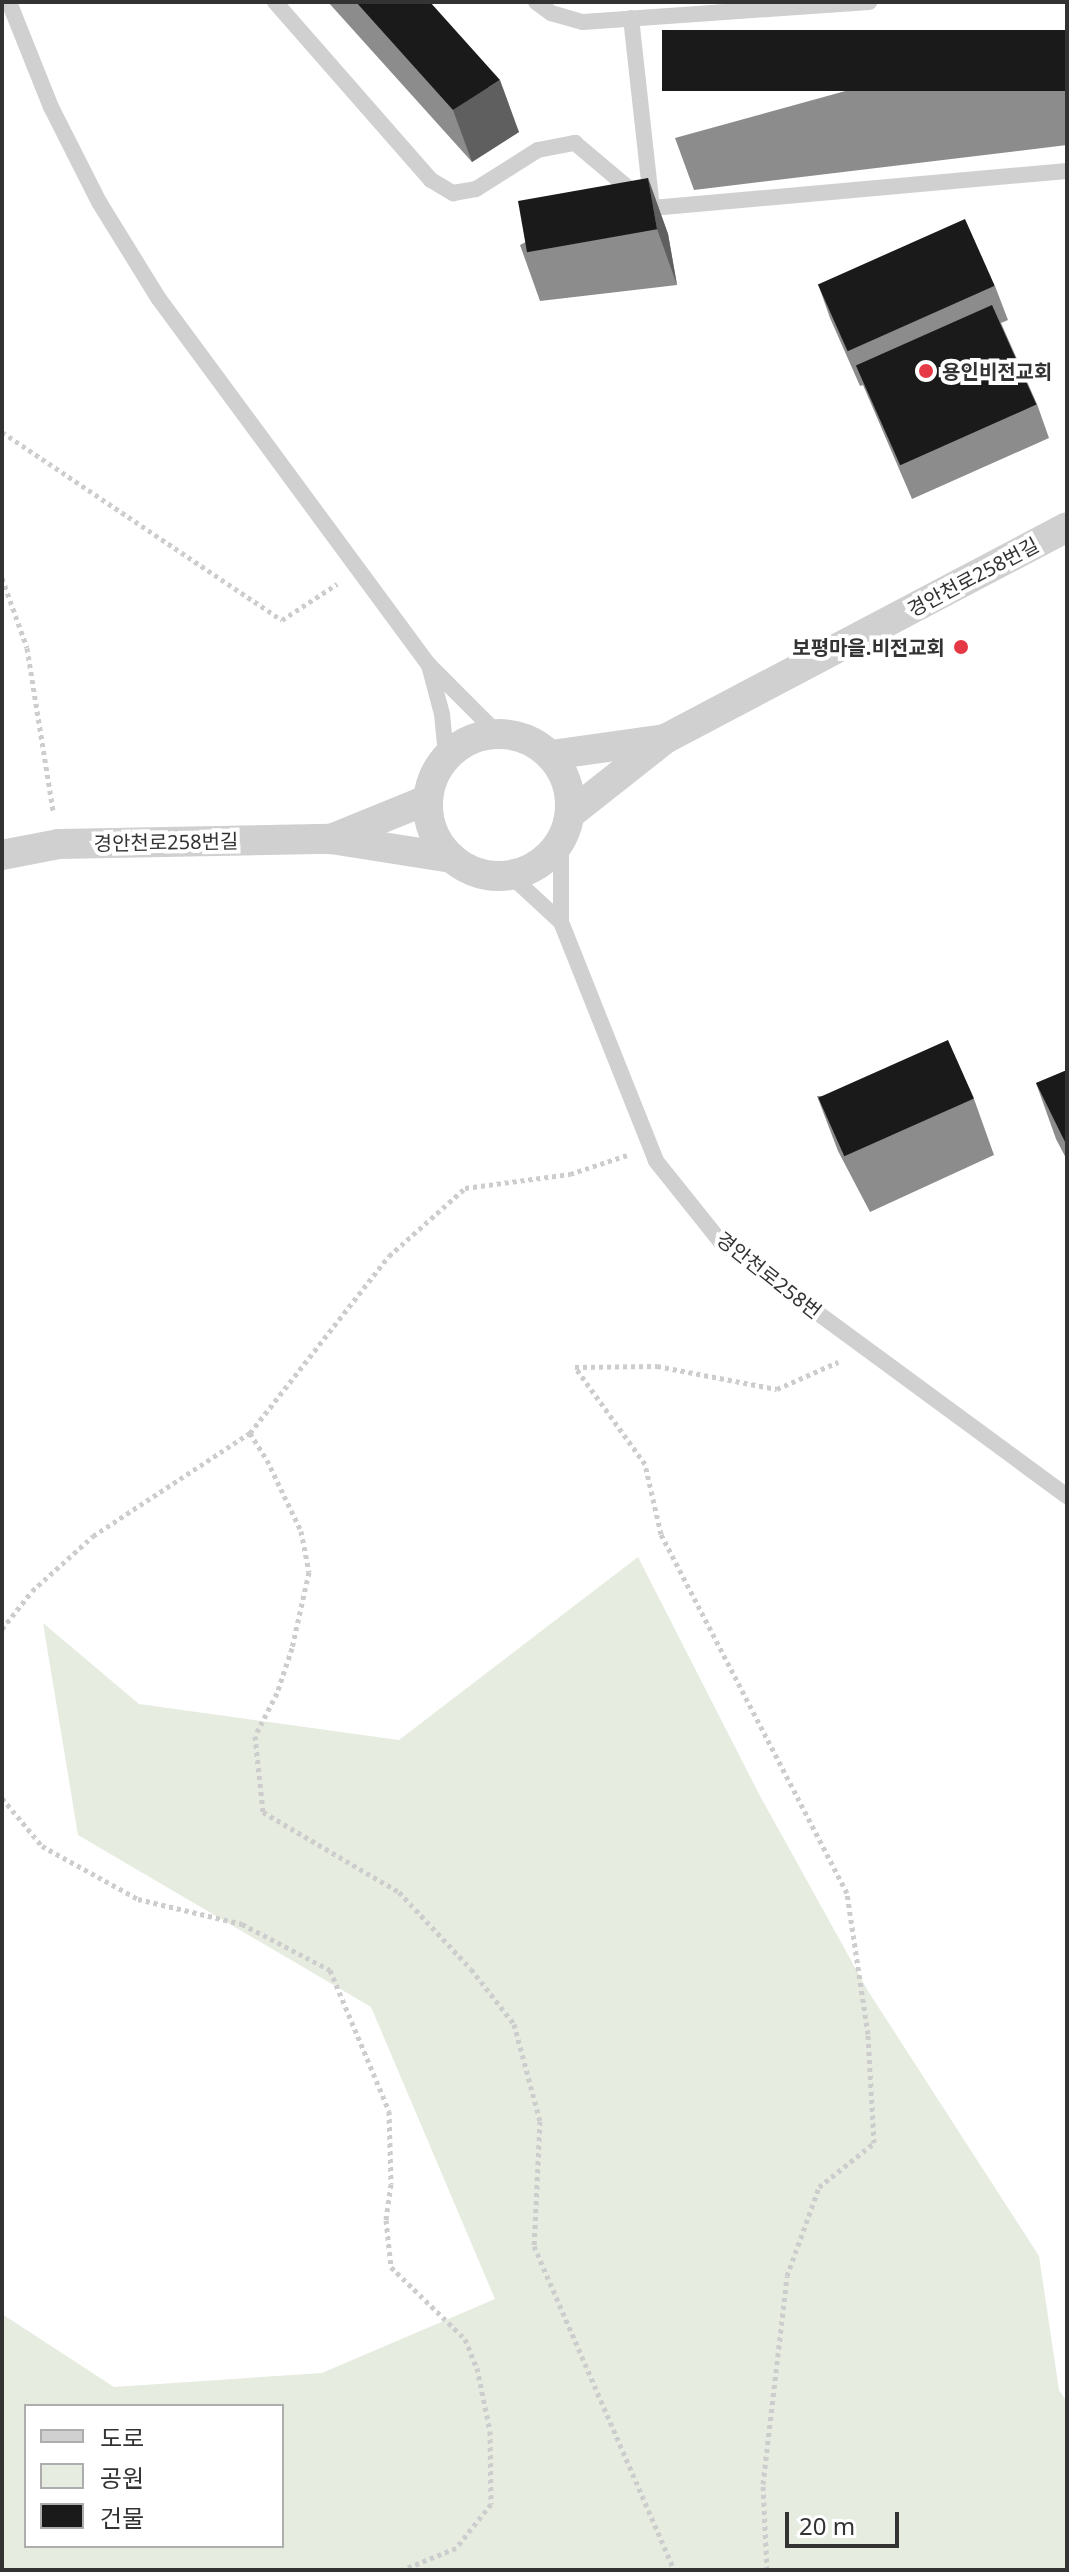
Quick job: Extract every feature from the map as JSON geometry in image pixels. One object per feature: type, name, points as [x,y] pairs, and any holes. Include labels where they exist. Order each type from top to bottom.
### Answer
[{"type":"street","name":"경안천로258번길","points":[[665,739],[1067,527]]},
{"type":"street","points":[[565,828],[571,797],[564,774],[551,755],[532,741],[498,734],[465,741],[446,756],[433,776],[427,800],[430,824],[440,846],[452,858],[479,874],[510,875],[526,872],[546,859],[565,828],[665,739]]},
{"type":"street","points":[[551,755],[665,739]]},
{"type":"street","points":[[331,839],[427,800]]},
{"type":"street","name":"경안천로258번길","points":[[2,855],[59,844],[331,839]]},
{"type":"street","points":[[331,839],[452,858]]},
{"type":"lane","points":[[9,2],[51,107],[99,202],[152,287],[429,665],[498,734]]},
{"type":"lane","points":[[275,2],[431,180],[453,193],[476,189],[538,150],[575,143],[652,208],[1067,171]]},
{"type":"lane","points":[[536,2],[551,13],[583,22],[869,2]]},
{"type":"lane","points":[[631,18],[652,208]]},
{"type":"lane","points":[[429,665],[442,714],[446,756]]},
{"type":"lane","points":[[561,922],[565,828]]},
{"type":"lane","points":[[510,875],[561,922]]},
{"type":"lane","name":"경안천로258번","points":[[561,922],[656,1161],[721,1242],[1067,1496]]},
{"type":"path","points":[[2,432],[282,620],[359,569]]},
{"type":"path","points":[[2,578],[27,648],[59,844]]},
{"type":"path","points":[[2,1629],[32,1591],[93,1536],[250,1433],[389,1256],[465,1188],[599,1167],[623,1158],[648,1141]]},
{"type":"path","points":[[767,2570],[763,2484],[787,2276],[819,2187],[874,2143],[868,2034],[847,1893],[661,1534],[645,1464],[575,1367],[657,1366],[777,1389],[866,1349]]},
{"type":"path","points":[[250,1433],[267,1460],[301,1531],[309,1572],[292,1648],[277,1693],[255,1736],[263,1812],[399,1892],[471,1969],[514,2024],[540,2121],[534,2246],[674,2570]]},
{"type":"path","points":[[2,1798],[42,1846],[138,1899],[242,1924],[330,1970],[389,2111],[391,2184],[386,2220],[391,2267],[465,2339],[477,2368],[490,2431],[491,2504],[456,2548],[402,2570]]},
{"type":"green space","points":[[638,1557],[760,1796],[868,1991],[1039,2256],[1059,2390],[1067,2402],[1067,2570],[2,2570],[2,2314],[114,2387],[322,2373],[495,2299],[371,2007],[78,1835],[43,1623],[139,1704],[399,1740]]},
{"type":"building","points":[[356,2],[430,2],[500,80],[453,110]]},
{"type":"building","points":[[662,30],[1067,30],[1067,91],[662,91]]},
{"type":"building","points":[[648,178],[657,229],[527,252],[518,201]]},
{"type":"building","points":[[965,219],[995,286],[848,351],[818,284]]},
{"type":"building","points":[[992,305],[1036,405],[900,465],[856,366]]},
{"type":"building","points":[[948,1040],[974,1098],[844,1156],[818,1098]]},
{"type":"building","points":[[1067,1070],[1067,1146],[1036,1083]]},
{"type":"place","name":"용인비전교회","points":[[926,371]]},
{"type":"place","name":"보평마을.비전교회","points":[[961,647]]}]
